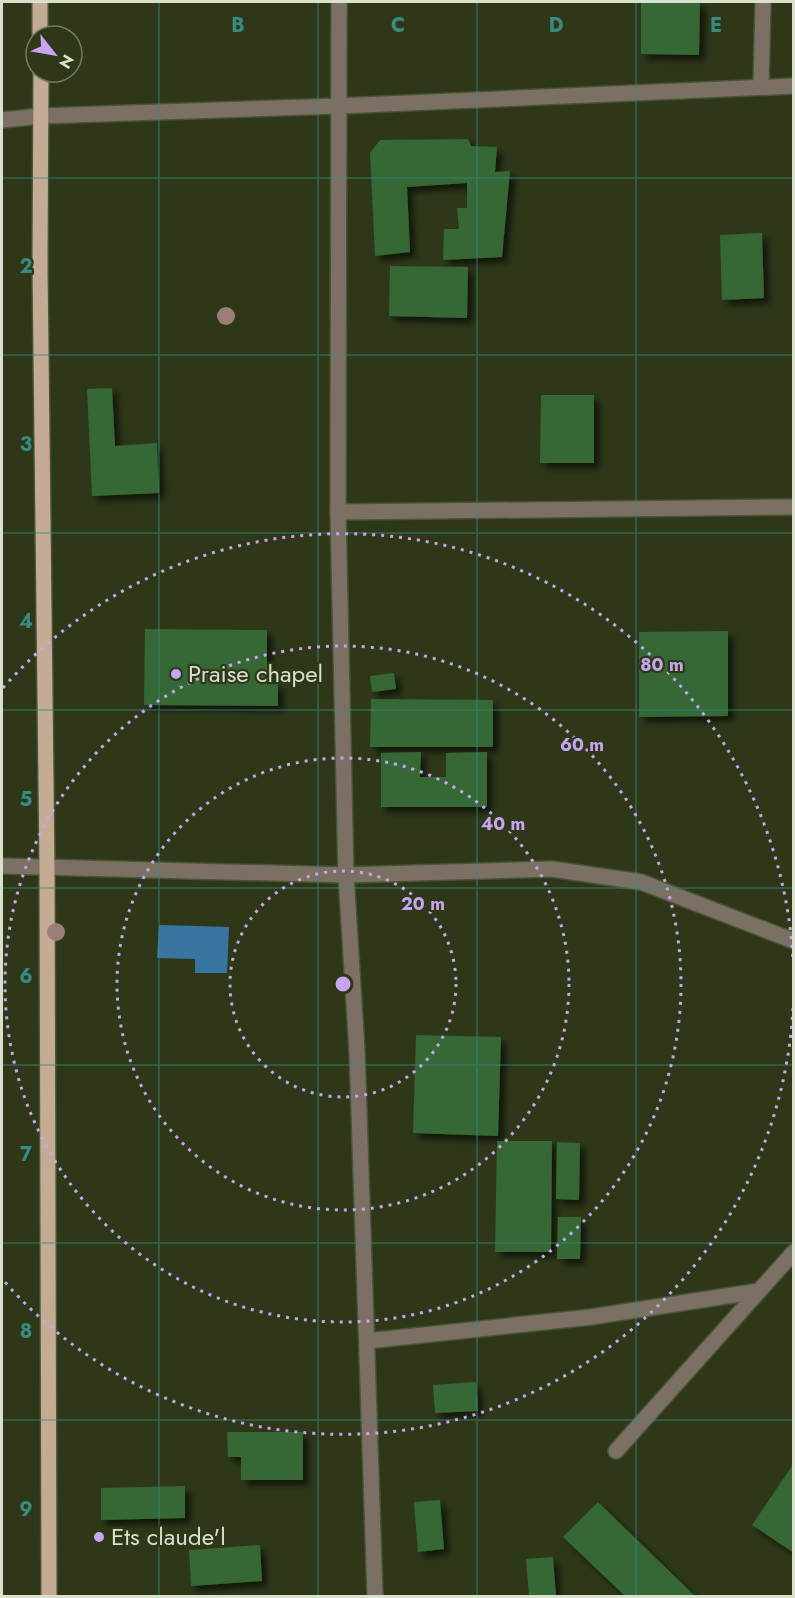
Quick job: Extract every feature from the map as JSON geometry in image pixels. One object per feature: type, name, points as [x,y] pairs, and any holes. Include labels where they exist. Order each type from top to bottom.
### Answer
[{"type":"main road","points":[[40,2],[40,24]]},
{"type":"main road","points":[[41,84],[40,266],[47,868],[49,1596]]},
{"type":"street","points":[[339,2],[339,512],[345,875],[357,1051],[375,1596]]},
{"type":"street","points":[[761,86],[762,2]]},
{"type":"street","points":[[2,120],[41,116],[339,106],[794,86]]},
{"type":"street","points":[[339,512],[794,507]]},
{"type":"street","points":[[2,866],[345,875],[552,869],[641,882],[794,941]]},
{"type":"street","points":[[616,1451],[794,1252]]},
{"type":"street","points":[[367,1341],[591,1317],[759,1291]]},
{"type":"water","points":[[159,925],[229,927],[227,973],[195,973],[195,959],[157,958]]},
{"type":"building","points":[[641,2],[700,2],[699,55],[641,54]]},
{"type":"building","points":[[468,139],[471,146],[497,147],[495,172],[510,171],[502,257],[443,260],[444,229],[459,229],[457,208],[467,208],[467,183],[407,187],[410,252],[375,256],[370,153],[380,140]]},
{"type":"building","points":[[762,233],[764,298],[722,300],[720,235]]},
{"type":"building","points":[[390,266],[468,267],[467,318],[389,316]]},
{"type":"building","points":[[112,388],[115,446],[157,443],[159,493],[92,496],[87,389]]},
{"type":"building","points":[[541,395],[594,395],[594,463],[540,463]]},
{"type":"building","points":[[145,629],[267,630],[267,684],[278,684],[278,706],[144,705]]},
{"type":"building","points":[[728,631],[728,716],[639,717],[639,632]]},
{"type":"building","points":[[394,673],[396,689],[372,692],[370,676]]},
{"type":"building","points":[[371,699],[493,700],[493,747],[370,747]]},
{"type":"building","points":[[421,752],[420,777],[446,777],[446,753],[487,752],[487,807],[381,807],[381,753]]},
{"type":"building","points":[[416,1035],[501,1037],[498,1136],[413,1133]]},
{"type":"building","points":[[497,1141],[552,1141],[551,1252],[495,1252]]},
{"type":"building","points":[[557,1142],[580,1143],[579,1200],[556,1199]]},
{"type":"building","points":[[558,1217],[581,1217],[580,1259],[557,1259]]},
{"type":"building","points":[[476,1382],[478,1411],[435,1413],[433,1385]]},
{"type":"building","points":[[227,1432],[303,1432],[303,1480],[241,1480],[241,1457],[228,1457]]},
{"type":"building","points":[[794,1463],[794,1553],[752,1525]]},
{"type":"building","points":[[185,1486],[185,1518],[101,1520],[101,1488]]},
{"type":"building","points":[[440,1500],[444,1549],[418,1552],[414,1502]]},
{"type":"building","points":[[598,1502],[695,1596],[625,1596],[563,1537]]},
{"type":"building","points":[[260,1545],[262,1581],[191,1586],[189,1550]]},
{"type":"building","points":[[553,1557],[556,1596],[529,1596],[526,1559]]},
{"type":"place","name":"Praise chapel","points":[[176,674]]},
{"type":"place","name":"Ets claude'l","points":[[99,1537]]}]
